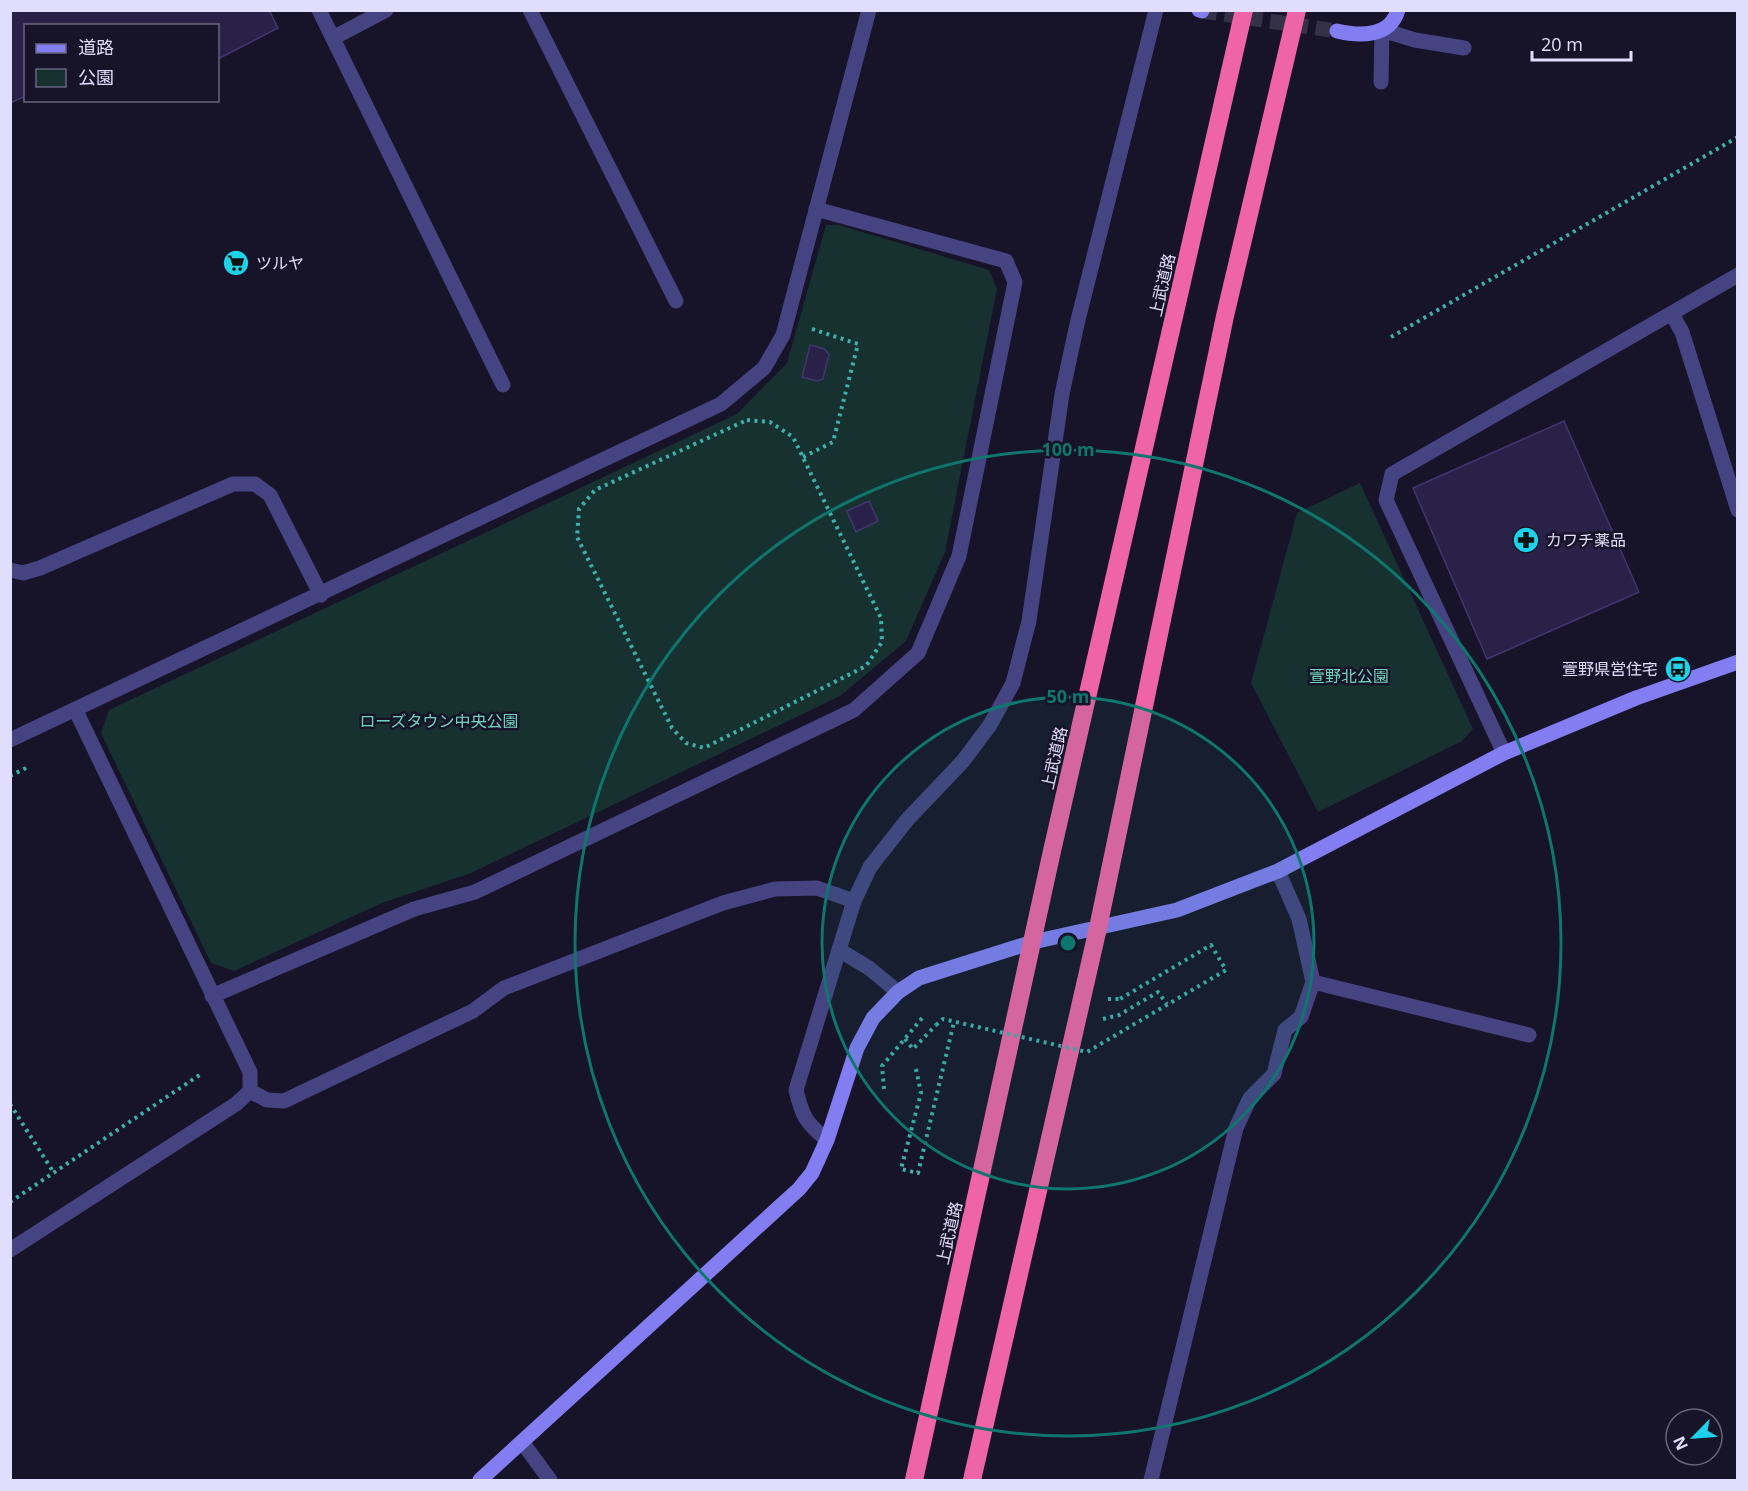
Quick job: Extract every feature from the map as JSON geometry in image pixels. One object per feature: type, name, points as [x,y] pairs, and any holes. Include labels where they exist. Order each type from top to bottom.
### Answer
[{"type":"highway","name":"上武道路","points":[[914,1480],[1244,10]]},
{"type":"highway","points":[[972,1480],[1098,928],[1225,316],[1297,10]]},
{"type":"street","points":[[319,10],[503,385]]},
{"type":"street","points":[[333,38],[386,10]]},
{"type":"street","points":[[530,10],[676,300]]},
{"type":"street","points":[[10,740],[76,711],[721,405],[764,368],[783,335],[868,10]]},
{"type":"street","points":[[827,1140],[811,1127],[802,1115],[796,1090],[854,901],[870,867],[907,820],[963,761],[990,725],[1013,683],[1029,621],[1062,394],[1077,324],[1156,10]]},
{"type":"street","points":[[1382,82],[1382,30],[1398,10]]},
{"type":"street","points":[[1337,32],[1361,36],[1382,30],[1415,40],[1464,48]]},
{"type":"street","points":[[212,996],[414,909],[475,892],[854,710],[918,653],[958,556],[1015,282],[1006,261],[816,209]]},
{"type":"street","points":[[1504,753],[1386,500],[1392,474],[1737,276]]},
{"type":"street","points":[[1672,314],[1682,332],[1730,460],[1737,510]]},
{"type":"street","points":[[10,570],[23,573],[40,568],[234,483],[255,484],[270,495],[321,595]]},
{"type":"street","points":[[480,1480],[799,1189],[812,1173],[827,1140],[857,1048],[873,1018],[898,992],[920,978],[945,968],[1033,942],[1177,910],[1278,871],[1504,753],[1636,698],[1737,662]]},
{"type":"street","points":[[10,1250],[236,1104],[250,1091],[250,1072],[76,711]]},
{"type":"street","points":[[1151,1480],[1236,1128],[1250,1098],[1274,1074],[1285,1030],[1301,1017],[1313,982],[1299,919],[1278,871]]},
{"type":"street","points":[[250,1091],[267,1100],[284,1101],[473,1011],[504,987],[723,903],[775,889],[817,888],[854,901]]},
{"type":"street","points":[[839,950],[869,968],[898,992]]},
{"type":"street","points":[[1313,982],[1529,1035]]},
{"type":"street","points":[[522,1442],[550,1480]]},
{"type":"path","points":[[1391,338],[1737,137]]},
{"type":"path","points":[[787,320],[858,344],[833,441],[803,457]]},
{"type":"path","points":[[747,420],[770,422],[793,437],[803,457],[881,618],[882,642],[866,666],[705,748],[686,743],[672,728],[577,537],[579,509],[595,490],[747,420]]},
{"type":"path","points":[[10,776],[30,766]]},
{"type":"path","points":[[905,1039],[913,1049],[943,1019],[1087,1052],[1226,970],[1211,945],[1120,999],[1107,999]]},
{"type":"path","points":[[1100,1020],[1119,1015],[1158,992],[1167,1004]]},
{"type":"path","points":[[884,1089],[882,1066],[923,1017]]},
{"type":"path","points":[[915,1069],[921,1093],[901,1169],[918,1173],[954,1022]]},
{"type":"path","points":[[10,1202],[201,1074]]},
{"type":"path","points":[[10,1104],[54,1173]]},
{"type":"green space","name":"ローズタウン中央公園","points":[[826,225],[839,225],[989,270],[997,289],[945,552],[906,641],[840,696],[471,873],[382,903],[234,971],[211,963],[101,733],[109,710],[737,414],[787,363]]},
{"type":"green space","name":"萱野北公園","points":[[1360,483],[1473,729],[1462,741],[1318,812],[1251,683],[1297,513]]},
{"type":"building","points":[[10,10],[269,10],[278,28],[219,58],[219,24],[24,24],[24,97],[10,103]]},
{"type":"building","points":[[810,345],[824,349],[829,354],[823,379],[817,381],[802,377]]},
{"type":"building","name":"カワチ薬品","points":[[1564,421],[1639,592],[1487,659],[1413,488]]},
{"type":"building","points":[[869,501],[878,521],[856,532],[847,511]]},
{"type":"tunnel","points":[[1202,11],[1337,31]]},
{"type":"place","name":"ツルヤ","points":[[236,263]]},
{"type":"place","name":"カワチ薬品","points":[[1526,540]]},
{"type":"place","name":"萱野県営住宅","points":[[1678,669]]}]
